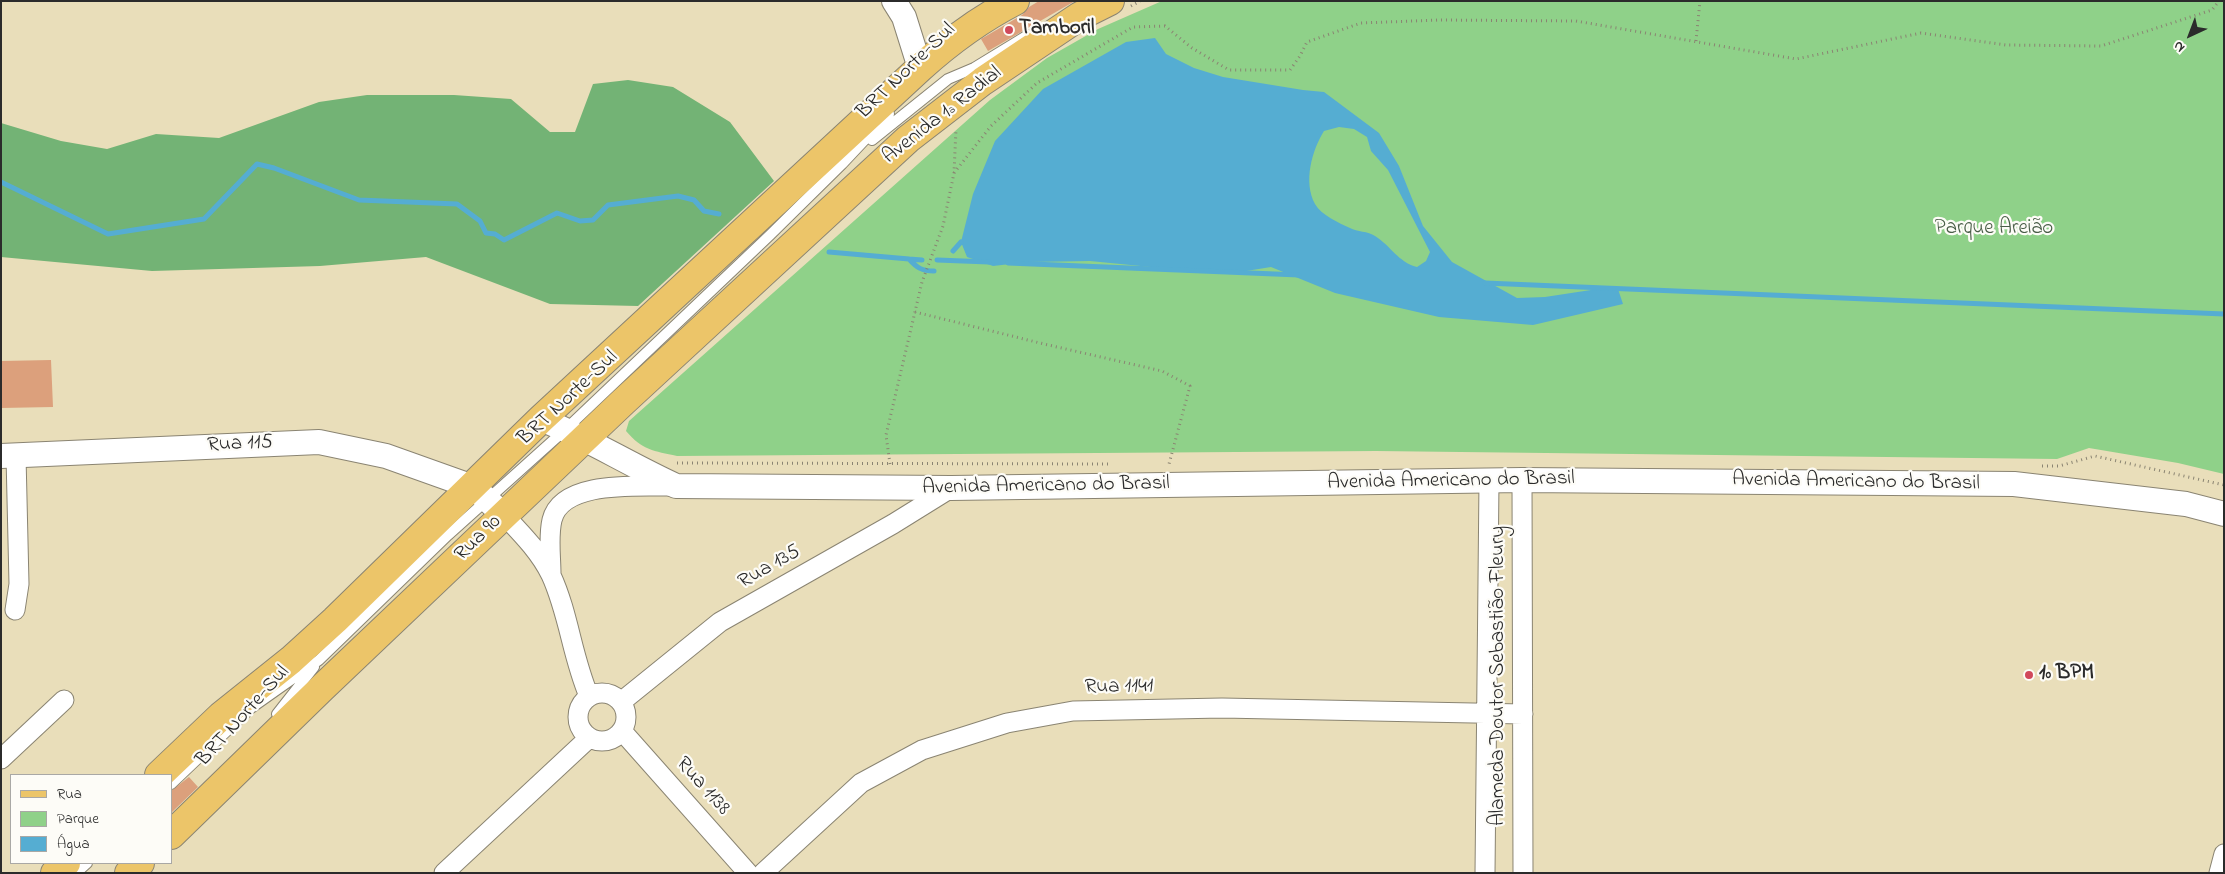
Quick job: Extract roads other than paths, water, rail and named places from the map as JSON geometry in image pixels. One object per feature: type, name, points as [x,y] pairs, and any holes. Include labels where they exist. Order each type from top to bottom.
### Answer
[{"type":"main road","name":"Avenida 1ª Radial","points":[[790,248],[908,139],[984,81],[1080,16],[1110,1]]},
{"type":"main road","points":[[920,68],[963,32],[987,16],[1019,4]]},
{"type":"main road","name":"Rua 90","points":[[172,834],[322,688],[488,501],[541,419],[920,68]]},
{"type":"main road","name":"Rua 90","points":[[160,774],[222,716],[291,660],[335,620],[575,434],[790,248]]},
{"type":"main road","points":[[55,873],[65,864]]},
{"type":"main road","points":[[129,873],[139,864]]},
{"type":"street","points":[[894,1],[904,17],[920,68]]},
{"type":"street","name":"Avenida Americano do Brasil","points":[[541,419],[575,434],[636,468],[676,486]]},
{"type":"street","name":"Rua 115","points":[[9,456],[319,442],[386,456],[488,501]]},
{"type":"street","points":[[9,456],[19,584],[15,610]]},
{"type":"street","name":"Avenida Americano do Brasil","points":[[551,575],[552,519],[560,505],[572,496],[588,490],[676,486],[951,488],[1522,480],[2014,484],[2186,504],[2224,514]]},
{"type":"street","name":"Alameda Doutor Sebastião Fleury","points":[[1522,480],[1523,873]]},
{"type":"street","name":"Alameda Doutor Sebastião Fleury","points":[[1485,873],[1489,481]]},
{"type":"street","name":"Rua 135","points":[[621,702],[720,622],[893,524],[951,488]]},
{"type":"street","points":[[488,501],[538,553],[551,575],[568,625],[577,665],[589,696]]},
{"type":"street","points":[[607,693],[621,702],[625,709],[626,723],[622,731],[608,741],[589,738],[581,730],[577,719],[582,702],[589,696],[607,693]]},
{"type":"street","points":[[1,759],[64,700]]},
{"type":"street","name":"Rua 1141","points":[[764,873],[861,783],[922,750],[1007,723],[1073,711],[1222,708],[1523,714]]},
{"type":"street","name":"Rua 1138","points":[[622,731],[748,873]]},
{"type":"street","points":[[444,873],[589,738]]},
{"type":"street","points":[[2218,873],[2224,854]]},
{"type":"lane","name":"BRT Norte-Sul","points":[[909,93],[958,45],[1019,4]]},
{"type":"lane","points":[[1062,15],[1077,6]]},
{"type":"lane","name":"BRT Norte-Sul","points":[[842,164],[948,79],[974,68],[1038,29]]},
{"type":"lane","name":"BRT Norte-Sul","points":[[575,434],[896,107]]},
{"type":"lane","name":"BRT Norte-Sul","points":[[172,783],[251,708],[319,660],[488,501]]},
{"type":"lane","name":"BRT Norte-Sul","points":[[271,721],[319,660]]},
{"type":"lane","name":"BRT Norte-Sul","points":[[196,795],[245,750],[258,735]]},
{"type":"lane","points":[[76,873],[86,864]]},
{"type":"water","points":[[1155,38],[1166,54],[1194,68],[1223,77],[1324,92],[1379,133],[1399,166],[1423,226],[1452,262],[1517,298],[1545,297],[1617,286],[1623,304],[1533,325],[1439,317],[1335,293],[1271,267],[1246,271],[1202,272],[1090,261],[1028,262],[993,266],[967,257],[961,242],[973,194],[995,141],[1043,89],[1126,42]],"holes":[[[1339,127],[1354,129],[1367,137],[1371,151],[1388,170],[1430,252],[1426,261],[1417,267],[1410,265],[1400,258],[1375,236],[1336,221],[1321,212],[1315,204],[1311,195],[1310,166],[1324,131]]]},
{"type":"waterway","points":[[1,182],[108,234],[204,219],[257,164],[274,168],[359,200],[457,204],[480,221],[486,233],[495,234],[504,240],[557,213],[580,221],[593,220],[608,205],[678,196],[694,200],[704,211],[719,214]]},
{"type":"waterway","points":[[953,251],[961,242]]},
{"type":"waterway","points":[[829,252],[909,259],[920,268],[934,271]]},
{"type":"waterway","points":[[909,259],[922,260]]},
{"type":"waterway","points":[[937,260],[989,262]]},
{"type":"waterway","points":[[1008,263],[1299,275]]},
{"type":"waterway","points":[[1485,283],[2224,314]]},
{"type":"place","name":"Tamboril","points":[[1009,30]]},
{"type":"place","name":"1º BPM","points":[[2029,675]]},
{"type":"park label","name":"Parque Areião","points":[[1994,230]]}]
